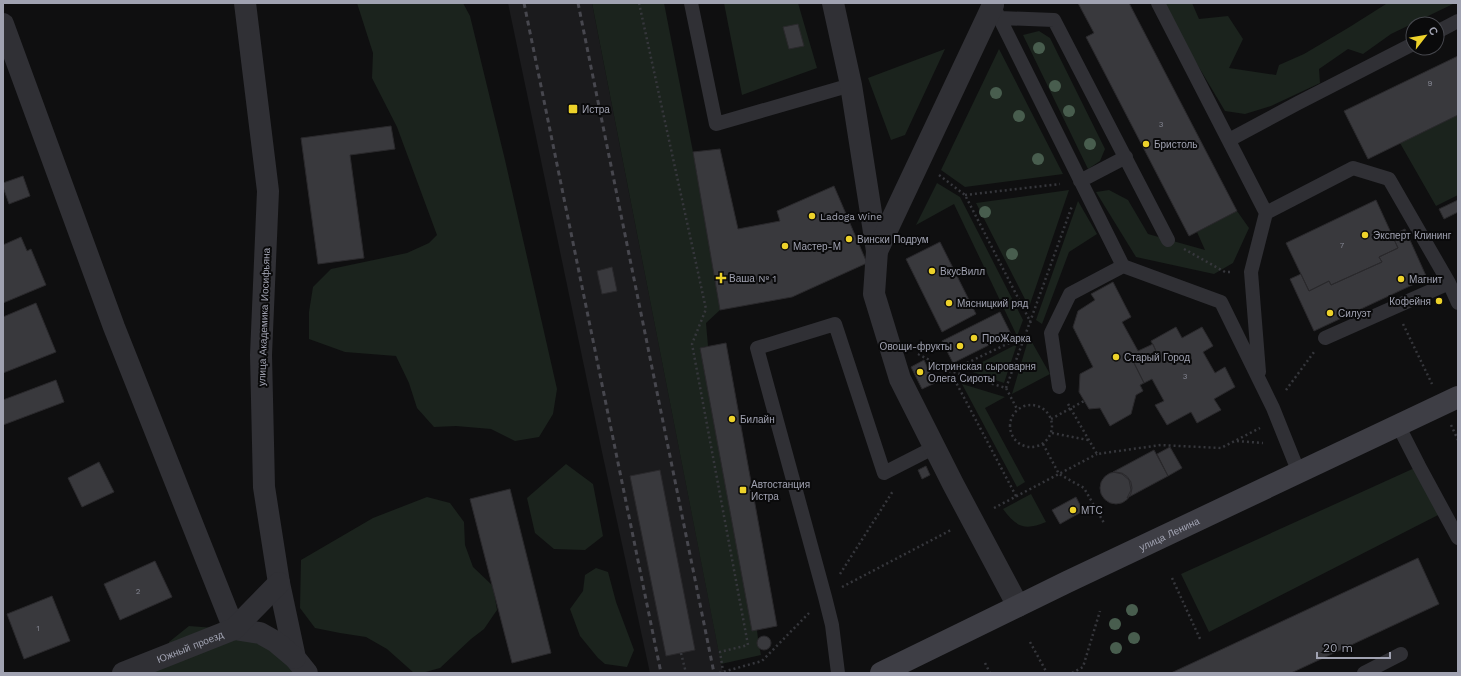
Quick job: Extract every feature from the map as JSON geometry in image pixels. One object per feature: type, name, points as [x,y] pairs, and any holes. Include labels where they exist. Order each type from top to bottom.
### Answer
[{"type":"main road","name":"улица Ленина","points":[[881,673],[1018,606],[1458,397]]},
{"type":"street","name":"улица Академика Иосифьяна","points":[[245,3],[268,191],[261,370],[264,487],[279,583],[301,666]]},
{"type":"street","points":[[833,3],[851,85],[877,251],[874,294],[900,379],[1018,606]]},
{"type":"street","points":[[877,251],[996,7]]},
{"type":"street","points":[[3,24],[114,327],[234,629]]},
{"type":"street","points":[[234,629],[279,583]]},
{"type":"street","points":[[234,629],[260,633],[276,642],[301,666]]},
{"type":"street","name":"Южный проезд","points":[[123,673],[234,629]]},
{"type":"lane","points":[[691,3],[716,124],[851,85]]},
{"type":"lane","points":[[1158,3],[1266,213],[1251,272],[1260,380]]},
{"type":"lane","points":[[996,7],[1054,20],[1168,240]]},
{"type":"lane","points":[[996,7],[1123,266],[1221,302],[1273,408],[1299,473]]},
{"type":"lane","points":[[1445,28],[1458,21]]},
{"type":"lane","points":[[1229,140],[1405,48]]},
{"type":"lane","points":[[1080,181],[1126,157]]},
{"type":"lane","points":[[1266,213],[1353,168],[1389,179],[1449,283],[1458,303]]},
{"type":"lane","points":[[1059,387],[1051,333],[1070,294],[1123,266]]},
{"type":"lane","points":[[1325,338],[1449,283]]},
{"type":"lane","points":[[838,673],[832,626],[825,596],[757,348],[835,324],[884,473],[934,447]]},
{"type":"lane","points":[[1398,425],[1458,538]]},
{"type":"lane","points":[[1364,673],[1400,654]]},
{"type":"path","points":[[639,3],[706,309],[692,344],[748,645],[720,652],[724,671]]},
{"type":"path","points":[[935,172],[965,195],[1030,323],[1051,333]]},
{"type":"path","points":[[965,195],[1080,181],[1006,388]]},
{"type":"path","points":[[1168,240],[1225,272],[1251,272]]},
{"type":"path","points":[[1395,307],[1425,368]]},
{"type":"path","points":[[950,371],[1026,335]]},
{"type":"path","points":[[994,508],[1097,454],[1161,445],[1221,448],[1237,441],[1265,425],[1273,408],[1325,338]]},
{"type":"path","points":[[916,353],[950,371],[1006,388],[1017,409]]},
{"type":"path","points":[[950,371],[1016,496]]},
{"type":"path","points":[[1059,387],[1097,454]]},
{"type":"path","points":[[1051,419],[1084,401]]},
{"type":"path","points":[[1030,405],[1043,408],[1051,419],[1052,433],[1043,444],[1036,447],[1022,445],[1016,441],[1010,428],[1013,414],[1017,409],[1030,405]]},
{"type":"path","points":[[1052,433],[1089,440]]},
{"type":"path","points":[[1237,441],[1263,443]]},
{"type":"path","points":[[1043,444],[1059,474],[1084,488],[1104,523]]},
{"type":"path","points":[[719,673],[762,661],[825,596],[893,491]]},
{"type":"path","points":[[825,596],[955,528]]},
{"type":"path","points":[[1172,578],[1201,641]]},
{"type":"path","points":[[1072,673],[1083,667],[1100,611]]},
{"type":"path","points":[[1030,642],[1047,673]]},
{"type":"path","points":[[681,653],[686,673]]},
{"type":"path","points":[[985,663],[990,673]]},
{"type":"shaded area","points":[[357,3],[463,3],[470,16],[505,160],[557,389],[553,414],[539,437],[515,441],[491,429],[456,426],[434,427],[417,408],[409,383],[396,356],[345,352],[309,339],[309,312],[313,287],[331,269],[407,253],[429,243],[437,235],[397,127],[372,78],[373,53]]},
{"type":"shaded area","points":[[508,3],[592,3],[723,673],[650,673]]},
{"type":"shaded area","points":[[592,3],[664,3],[693,152],[720,310],[706,323],[708,346],[700,348],[752,630],[757,630],[757,643],[761,655],[721,664]]},
{"type":"shaded area","points":[[724,3],[798,3],[817,68],[742,95]]},
{"type":"shaded area","points":[[1164,3],[1192,3],[1199,19],[1228,16],[1243,39],[1229,68],[1276,75],[1279,65],[1304,54],[1386,4],[1455,3],[1428,16],[1405,16],[1405,27],[1391,34],[1363,54],[1348,49],[1319,69],[1320,83],[1271,106],[1245,114],[1225,111],[1173,24]]},
{"type":"shaded area","points":[[1039,31],[1050,38],[1105,149],[1100,161],[1088,169],[1023,35]]},
{"type":"shaded area","points":[[945,49],[905,135],[891,140],[868,78]]},
{"type":"shaded area","points":[[999,49],[1063,174],[965,187],[941,170]]},
{"type":"shaded area","points":[[1458,115],[1458,195],[1436,206],[1400,143]]},
{"type":"shaded area","points":[[937,183],[960,197],[1023,320],[1017,336],[954,204],[916,225]]},
{"type":"shaded area","points":[[1069,190],[1029,307],[976,203]]},
{"type":"shaded area","points":[[1109,190],[1128,200],[1148,234],[1205,250],[1197,232],[1237,211],[1249,228],[1233,263],[1214,274],[1136,257],[1096,192]]},
{"type":"shaded area","points":[[1078,201],[1097,234],[1069,252],[1042,324],[1036,320]]},
{"type":"shaded area","points":[[1029,337],[1050,374],[1012,394]]},
{"type":"shaded area","points":[[1017,344],[1004,383],[967,370]]},
{"type":"shaded area","points":[[962,384],[1005,397],[985,408],[1025,482],[1017,487]]},
{"type":"shaded area","points":[[566,464],[593,484],[603,536],[585,550],[554,549],[535,533],[527,498]]},
{"type":"shaded area","points":[[1419,466],[1444,512],[1209,632],[1181,574]]},
{"type":"shaded area","points":[[1031,494],[1046,522],[1027,527],[1022,526],[1012,520],[1003,509]]},
{"type":"shaded area","points":[[427,497],[450,503],[464,522],[465,545],[473,567],[493,586],[497,610],[484,629],[440,668],[422,673],[414,673],[387,649],[366,637],[315,628],[300,608],[301,560],[373,518]]},
{"type":"shaded area","points":[[596,568],[608,572],[616,602],[634,650],[627,667],[605,664],[598,658],[580,636],[570,609],[583,591],[585,575]]},
{"type":"shaded area","points":[[189,626],[267,632],[296,673],[129,673],[166,657],[169,642]]},
{"type":"building","points":[[1078,3],[1129,3],[1237,211],[1189,236],[1086,37],[1094,33]]},
{"type":"building","points":[[798,24],[804,46],[789,49],[783,27]]},
{"type":"building","points":[[1458,56],[1458,115],[1368,159],[1344,111]]},
{"type":"building","points":[[391,126],[395,149],[350,155],[364,258],[318,264],[301,138]]},
{"type":"building","name":"Мастер-М","points":[[720,149],[738,229],[780,221],[777,211],[834,186],[867,263],[792,297],[720,310],[693,152]]},
{"type":"building","points":[[23,176],[30,196],[9,204],[3,183]]},
{"type":"building","points":[[1376,200],[1398,248],[1379,257],[1382,262],[1331,285],[1329,281],[1309,291],[1286,243]]},
{"type":"building","points":[[1458,200],[1458,212],[1444,219],[1439,209]]},
{"type":"building","points":[[1405,229],[1427,278],[1314,331],[1290,279],[1301,274],[1309,291],[1329,281],[1331,285],[1382,262],[1379,257],[1398,248],[1392,235]]},
{"type":"building","points":[[21,237],[27,251],[31,249],[46,285],[3,303],[3,245]]},
{"type":"building","points":[[940,242],[976,314],[942,332],[906,259]]},
{"type":"building","points":[[612,267],[617,291],[602,294],[597,271]]},
{"type":"building","name":"Старый Город","points":[[1113,282],[1131,317],[1122,322],[1138,351],[1153,344],[1156,351],[1134,363],[1144,383],[1140,385],[1143,391],[1136,395],[1131,414],[1110,426],[1100,408],[1089,409],[1079,392],[1080,374],[1093,367],[1073,327],[1078,311],[1095,300],[1091,294]]},
{"type":"building","points":[[36,303],[56,352],[3,373],[3,317]]},
{"type":"building","points":[[1000,312],[1011,334],[953,363],[942,341]]},
{"type":"building","points":[[1176,327],[1182,338],[1202,327],[1213,346],[1203,352],[1215,373],[1225,367],[1235,387],[1214,399],[1221,410],[1197,423],[1191,412],[1167,425],[1155,405],[1164,401],[1152,379],[1144,383],[1134,363],[1156,351],[1151,341]]},
{"type":"building","points":[[726,343],[777,626],[752,631],[700,348]]},
{"type":"building","points":[[924,360],[935,383],[922,389],[911,367]]},
{"type":"building","points":[[56,380],[64,402],[3,425],[3,400]]},
{"type":"building","points":[[1170,447],[1182,468],[1168,476],[1157,454]]},
{"type":"building","points":[[1154,450],[1168,476],[1127,498],[1131,490],[1129,480],[1122,474],[1113,472]]},
{"type":"building","points":[[99,462],[114,492],[82,507],[68,478]]},
{"type":"building","points":[[926,466],[930,475],[922,479],[918,470]]},
{"type":"building","points":[[660,470],[695,650],[666,656],[630,476]]},
{"type":"building","points":[[1116,472],[1127,477],[1132,488],[1127,499],[1116,504],[1105,499],[1100,488],[1105,477]]},
{"type":"building","points":[[510,489],[551,653],[512,663],[470,499]]},
{"type":"building","points":[[1076,497],[1083,511],[1060,524],[1052,510]]},
{"type":"building","points":[[1418,558],[1439,604],[1291,673],[1171,673]]},
{"type":"building","points":[[155,561],[172,597],[120,620],[104,584]]},
{"type":"building","points":[[52,596],[70,641],[24,659],[7,614]]},
{"type":"building","points":[[761,636],[767,636],[771,640],[771,646],[767,650],[761,650],[757,646],[757,640]]},
{"type":"railway","points":[[524,3],[661,673]]},
{"type":"railway","points":[[578,3],[714,673]]},
{"type":"place","name":"Истра","points":[[573,109]]},
{"type":"place","name":"Бристоль","points":[[1146,144]]},
{"type":"place","name":"Ladoga Wine","points":[[812,216]]},
{"type":"place","name":"Эксперт Клининг","points":[[1365,235]]},
{"type":"place","name":"Вински Подрум","points":[[849,239]]},
{"type":"place","name":"Мастер-М","points":[[785,246]]},
{"type":"place","name":"ВкусВилл","points":[[932,271]]},
{"type":"place","name":"Ваша № 1","points":[[721,278]]},
{"type":"place","name":"Магнит","points":[[1401,279]]},
{"type":"place","name":"Кофейня","points":[[1439,301]]},
{"type":"place","name":"Мясницкий ряд","points":[[949,303]]},
{"type":"place","name":"Силуэт","points":[[1330,313]]},
{"type":"place","name":"ПроЖарка","points":[[974,338]]},
{"type":"place","name":"Овощи-фрукты","points":[[960,346]]},
{"type":"place","name":"Старый Город","points":[[1116,357]]},
{"type":"place","name":"Истринская сыроварня Олега Сироты","points":[[920,372]]},
{"type":"place","name":"Билайн","points":[[732,419]]},
{"type":"place","name":"Автостанция Истра","points":[[743,490]]},
{"type":"place","name":"МТС","points":[[1073,510]]}]
